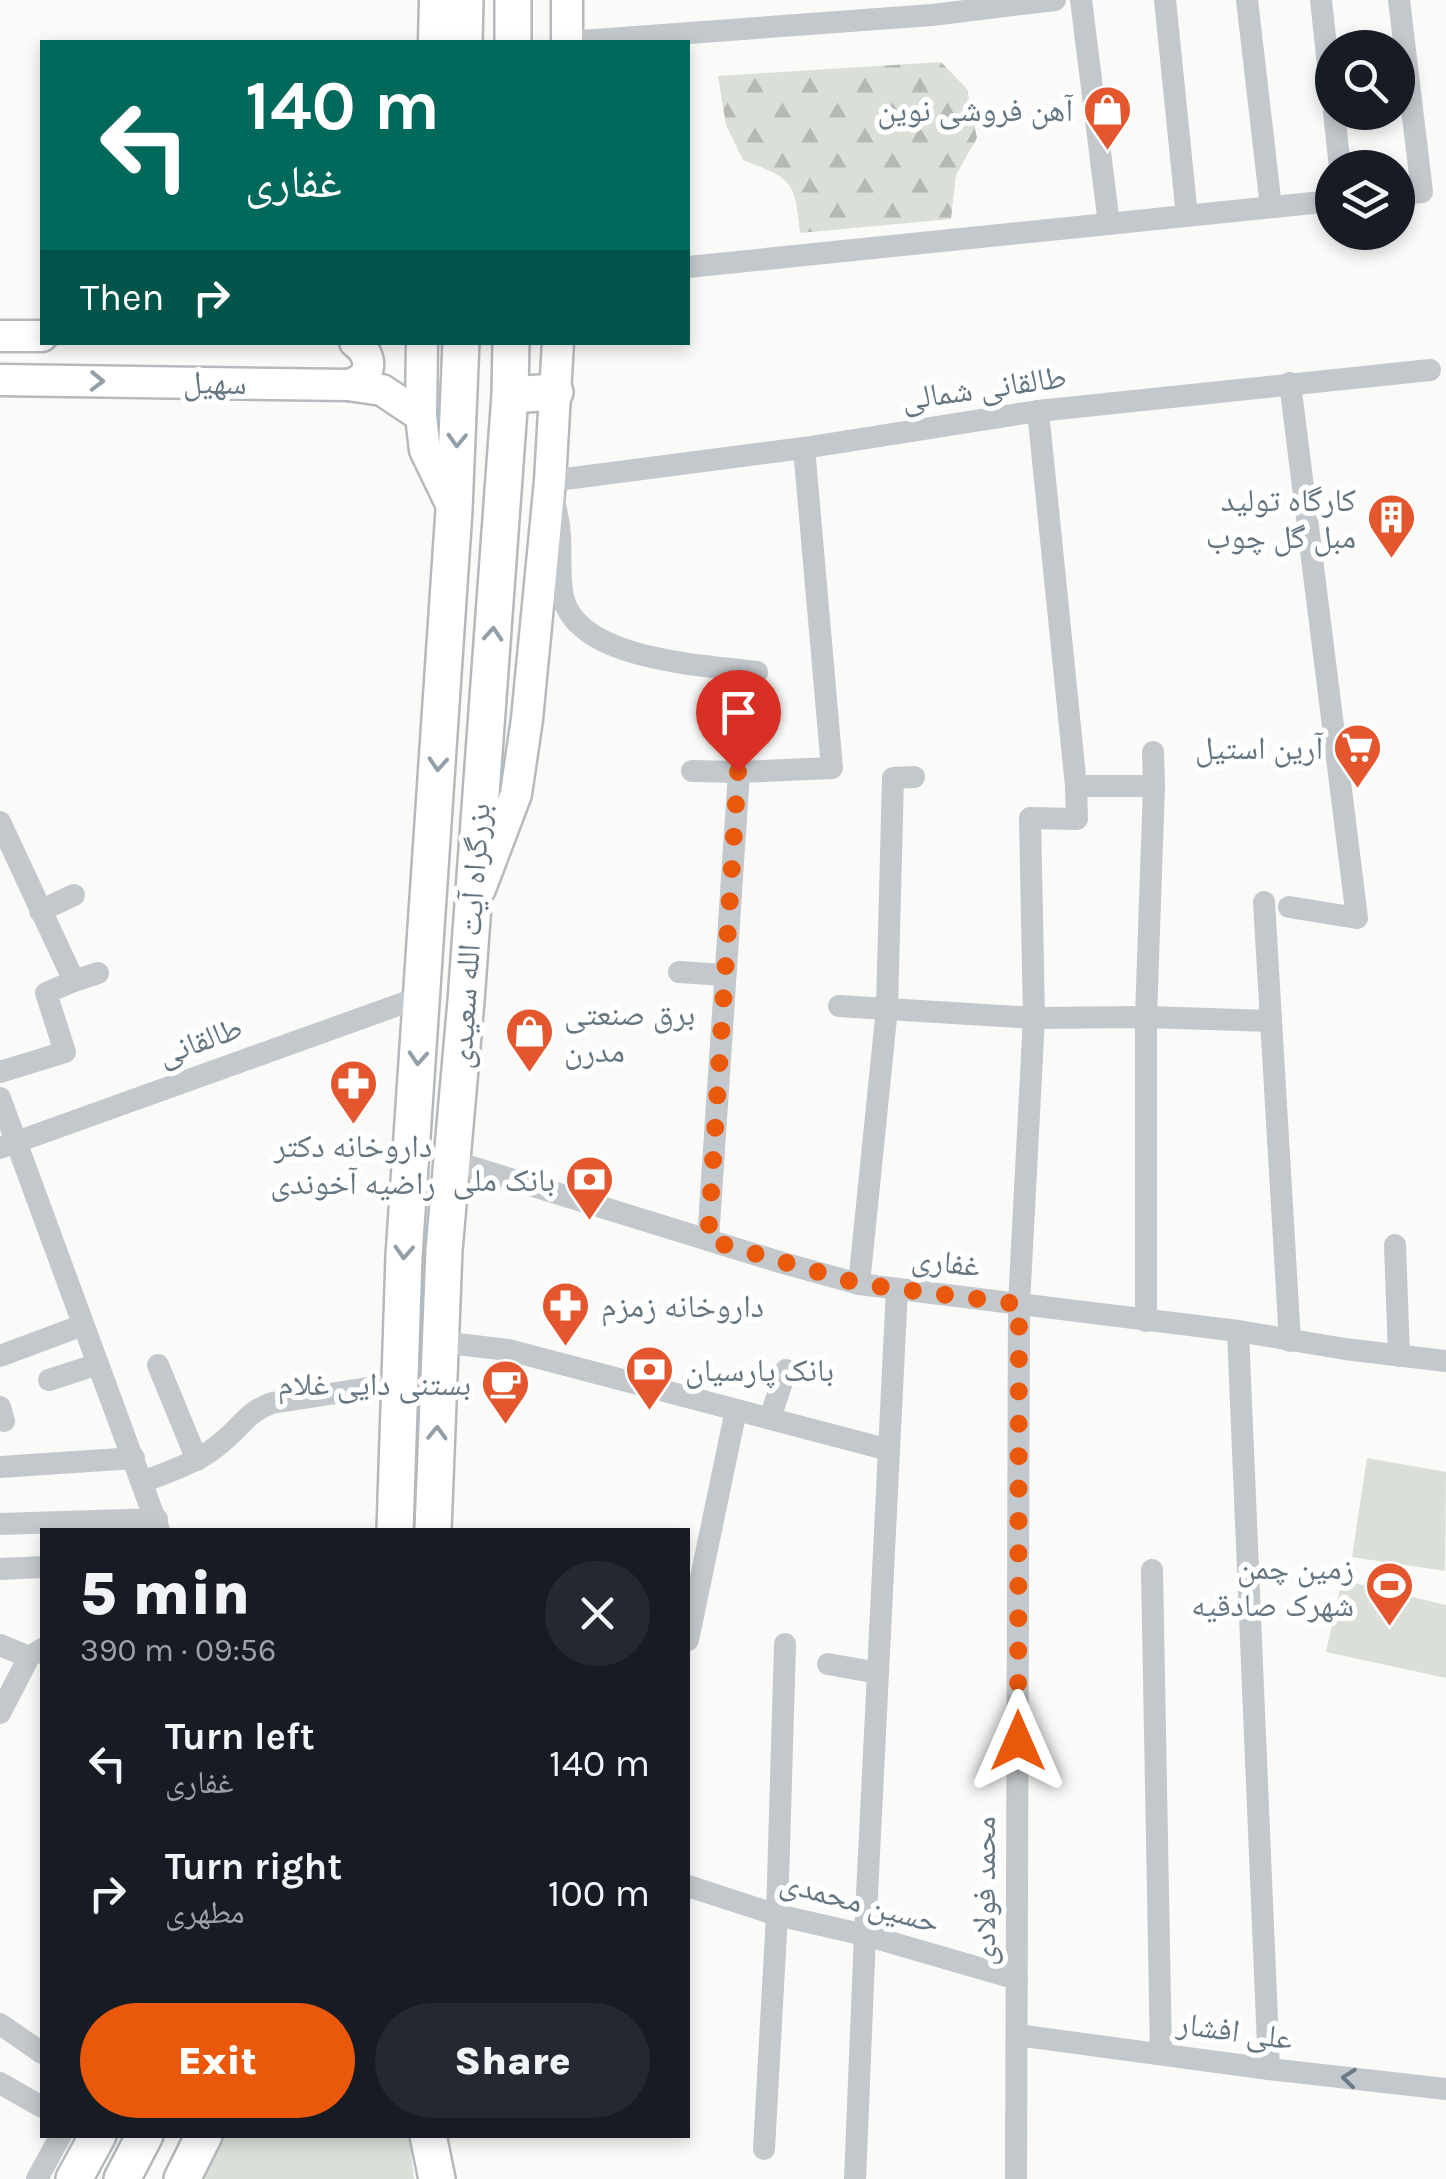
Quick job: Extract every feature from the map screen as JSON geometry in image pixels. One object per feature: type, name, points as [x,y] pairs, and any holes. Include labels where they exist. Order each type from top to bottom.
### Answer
[{"type":"highway","points":[[464,0],[464,40]]},
{"type":"highway","points":[[512,40],[513,0]]},
{"type":"highway","name":"بزرگراه آیت الله سعیدی","points":[[394,1528],[404,1256],[454,510],[461,345]]},
{"type":"highway","name":"بزرگراه آیت الله سعیدی","points":[[440,1528],[444,1250],[473,906],[511,345]]},
{"type":"highway","points":[[510,395],[555,392]]},
{"type":"highway","points":[[74,2179],[96,2138]]},
{"type":"highway","points":[[122,2179],[144,2138]]},
{"type":"highway","points":[[182,2179],[202,2138]]},
{"type":"highway","points":[[429,2138],[436,2179]]},
{"type":"main road","points":[[434,40],[435,0]]},
{"type":"main road","points":[[567,0],[567,40]]},
{"type":"main road","points":[[0,336],[40,336]]},
{"type":"main road","points":[[348,385],[361,380],[368,369],[368,355],[360,345]]},
{"type":"main road","points":[[422,345],[421,416],[425,450],[454,510]]},
{"type":"main road","points":[[473,906],[516,794],[550,481],[558,345]]},
{"type":"main road","name":"سهیل","points":[[0,380],[348,385],[382,390],[421,416]]},
{"type":"street","points":[[594,40],[932,15],[1055,0]]},
{"type":"street","points":[[1081,0],[1109,224]]},
{"type":"street","points":[[1164,0],[1186,216]]},
{"type":"street","points":[[1247,0],[1270,207]]},
{"type":"street","points":[[1321,0],[1324,30]]},
{"type":"street","points":[[1399,0],[1422,192],[1415,193]]},
{"type":"street","points":[[690,267],[1315,203]]},
{"type":"street","name":"طالقانی شمالی","points":[[550,481],[804,448],[1038,411],[1430,370]]},
{"type":"street","points":[[1289,907],[1358,918],[1290,383]]},
{"type":"street","points":[[1038,411],[1076,786],[1154,786]]},
{"type":"street","points":[[692,771],[832,768],[804,448]]},
{"type":"street","points":[[550,481],[560,533],[564,602],[582,627],[610,645],[648,658],[757,672]]},
{"type":"street","points":[[1146,1320],[1146,1017],[1153,752]]},
{"type":"street","points":[[708,1240],[738,772]]},
{"type":"street","points":[[860,1284],[904,777]]},
{"type":"street","name":"محمد فولادی","points":[[1016,2179],[1019,1304],[1034,1018],[1030,818],[1077,819],[1076,786]]},
{"type":"street","points":[[0,822],[74,981]]},
{"type":"street","points":[[40,912],[74,895]]},
{"type":"street","points":[[1264,902],[1290,1342]]},
{"type":"street","points":[[678,972],[725,975]]},
{"type":"street","points":[[0,1072],[65,1052],[46,992],[98,973]]},
{"type":"street","name":"طالقانی","points":[[8,1145],[423,996]]},
{"type":"street","points":[[840,1006],[1034,1018],[1271,1021]]},
{"type":"street","points":[[0,1098],[8,1145],[83,1325],[158,1524],[0,1524]]},
{"type":"street","name":"غفاری","points":[[452,1161],[860,1284],[1446,1361]]},
{"type":"street","points":[[1395,1246],[1398,1356]]},
{"type":"street","points":[[856,2179],[897,1288]]},
{"type":"street","points":[[0,1356],[83,1325]]},
{"type":"street","points":[[1238,1331],[1269,2070]]},
{"type":"street","points":[[440,1342],[508,1350],[889,1450]]},
{"type":"street","points":[[48,1380],[98,1364]]},
{"type":"street","points":[[158,1365],[197,1460]]},
{"type":"street","points":[[770,1418],[786,1370]]},
{"type":"street","points":[[143,1482],[197,1460],[222,1442],[256,1408],[272,1402],[400,1383]]},
{"type":"street","points":[[690,1630],[736,1410]]},
{"type":"street","points":[[0,1467],[134,1458]]},
{"type":"street","points":[[0,1570],[40,1567]]},
{"type":"street","points":[[1152,1570],[1162,2054]]},
{"type":"street","points":[[764,2148],[777,1915],[785,1644]]},
{"type":"street","points":[[0,1645],[36,1653],[0,1713]]},
{"type":"street","points":[[828,1664],[878,1673]]},
{"type":"street","name":"حسین محمدی","points":[[690,1887],[777,1915],[865,1934],[1017,1980]]},
{"type":"street","points":[[0,2024],[40,2052]]},
{"type":"street","name":"علی افشار","points":[[1017,2035],[1269,2070],[1446,2089]]},
{"type":"street","points":[[0,2082],[40,2106]]},
{"type":"street","points":[[37,2179],[59,2138]]},
{"type":"green space","points":[[941,62],[967,89],[977,138],[956,175],[951,219],[800,233],[796,202],[788,184],[772,172],[743,160],[726,125],[718,76]]},
{"type":"green space","points":[[1367,1458],[1446,1472],[1445,1571],[1352,1557]]},
{"type":"green space","name":"زمین چمن شهرک صادقیه","points":[[1342,1580],[1446,1605],[1446,1678],[1326,1652]]},
{"type":"green space","points":[[223,2138],[409,2138],[414,2179],[203,2179]]},
{"type":"place","name":"آهن فروشی نوین","points":[[1108,152]]},
{"type":"place","name":"کارگاه تولید مبل گل چوب","points":[[1391,560]]},
{"type":"place","name":"آرین استیل","points":[[1358,790]]},
{"type":"place","name":"برق صنعتی مدرن","points":[[529,1074]]},
{"type":"place","name":"داروخانه دکتر راضیه آخوندی","points":[[353,1126]]},
{"type":"place","name":"بانک ملی","points":[[590,1222]]},
{"type":"place","name":"داروخانه زمزم","points":[[566,1348]]},
{"type":"place","name":"بانک پارسیان","points":[[650,1412]]},
{"type":"place","name":"بستنی دایی غلام","points":[[506,1426]]},
{"type":"place","name":"زمین چمن شهرک صادقیه","points":[[1389,1628]]},
{"type":"route","points":[[738,772],[708,1240],[860,1284],[1019,1304],[1018,1741]]}]
